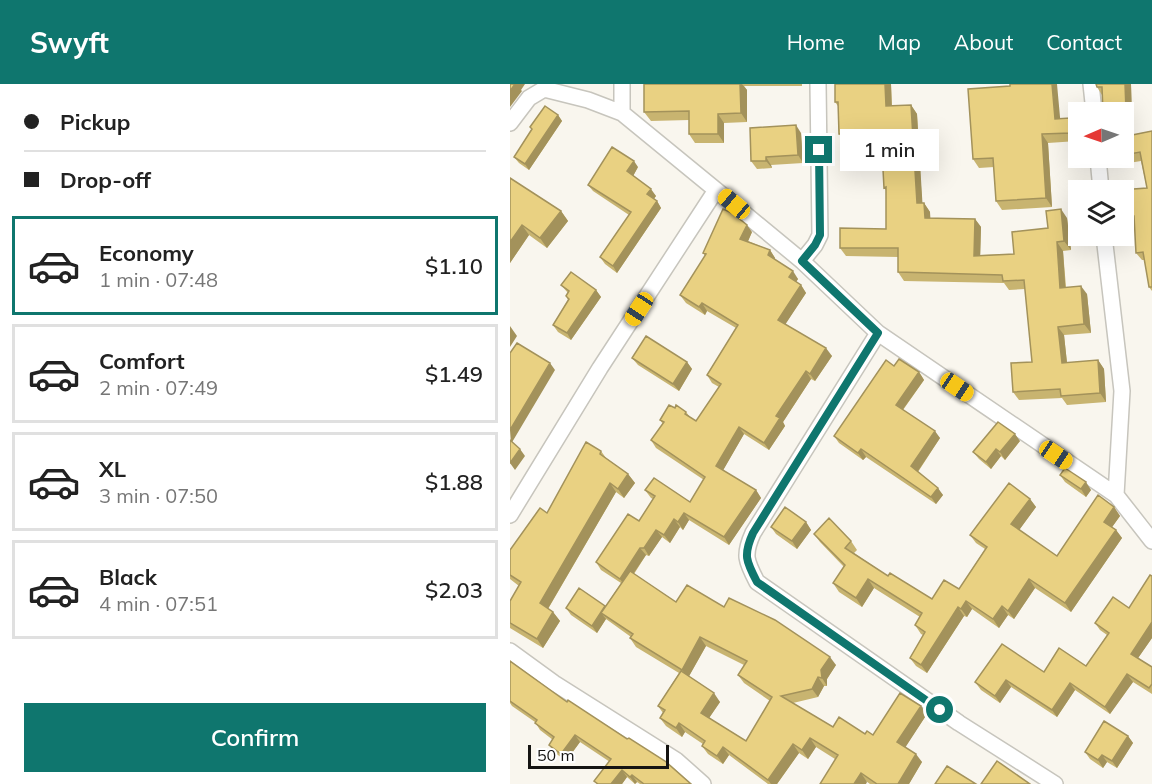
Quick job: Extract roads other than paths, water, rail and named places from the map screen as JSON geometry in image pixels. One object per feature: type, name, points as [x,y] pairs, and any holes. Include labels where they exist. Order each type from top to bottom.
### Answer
[{"type":"street","points":[[622,84],[622,113]]},
{"type":"street","points":[[802,261],[820,235],[818,84]]},
{"type":"street","points":[[1091,84],[1093,102]]},
{"type":"street","points":[[510,123],[529,98],[544,90],[588,100],[622,113],[802,261],[878,333],[1116,495],[1152,541]]},
{"type":"street","points":[[510,515],[600,368],[716,190]]},
{"type":"street","points":[[1105,246],[1122,391],[1116,495]]},
{"type":"street","points":[[878,333],[753,533],[746,548],[748,565],[757,582],[959,723],[1055,784]]},
{"type":"street","points":[[510,651],[554,683],[676,760],[703,784]]}]
